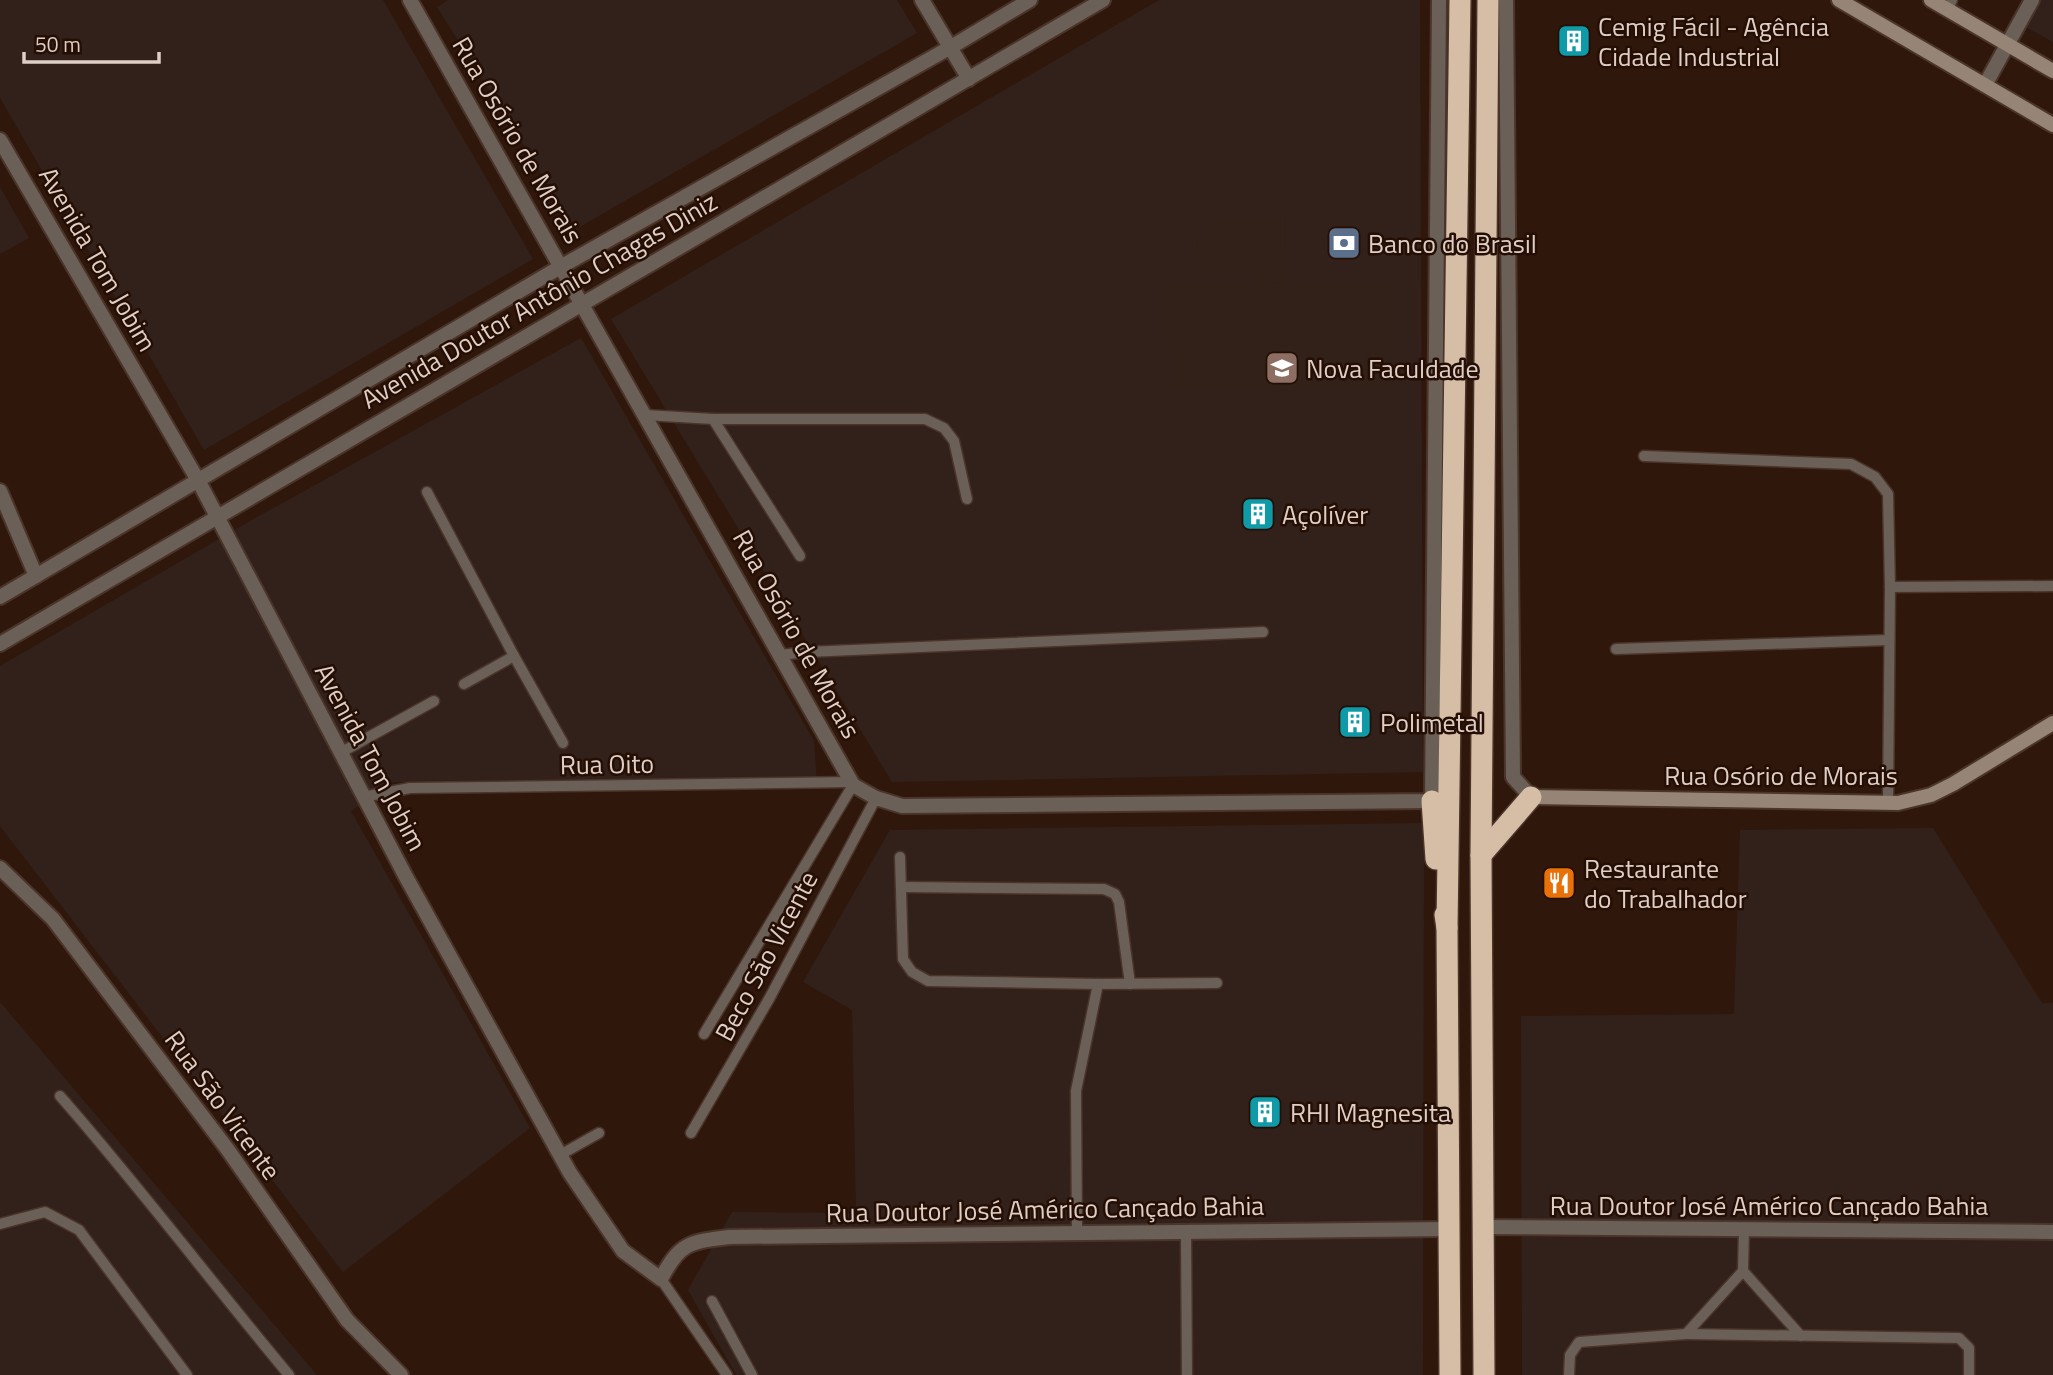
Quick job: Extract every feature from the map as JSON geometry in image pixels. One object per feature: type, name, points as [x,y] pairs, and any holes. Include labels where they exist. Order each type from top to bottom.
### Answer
[{"type":"highway","points":[[1450,1375],[1447,928],[1460,0]]},
{"type":"highway","points":[[1484,1375],[1480,855],[1488,0]]},
{"type":"highway","points":[[1480,855],[1531,797]]},
{"type":"highway","points":[[1432,800],[1437,864],[1447,928]]},
{"type":"street","name":"Rua Osório de Morais","points":[[410,0],[853,783]]},
{"type":"street","points":[[922,0],[969,79]]},
{"type":"street","name":"Avenida Doutor Antônio Chagas Diniz","points":[[0,597],[562,266],[1030,0]]},
{"type":"street","name":"Avenida Doutor Antônio Chagas Diniz","points":[[0,644],[1103,0]]},
{"type":"street","points":[[853,783],[876,798],[902,806],[1432,800],[1439,0]]},
{"type":"street","points":[[1506,0],[1513,777],[1531,797]]},
{"type":"street","points":[[1839,0],[2053,125]]},
{"type":"street","points":[[1931,0],[1950,5],[2053,71]]},
{"type":"street","points":[[1985,85],[2032,0]]},
{"type":"street","name":"Avenida Tom Jobim","points":[[0,140],[199,482],[363,797],[560,1155],[622,1251],[661,1279]]},
{"type":"street","points":[[0,491],[36,576]]},
{"type":"street","name":"Rua Osório de Morais","points":[[1531,797],[1898,803],[1942,789],[2053,723]]},
{"type":"street","name":"Rua São Vicente","points":[[0,869],[53,919],[228,1150],[347,1321],[401,1375]]},
{"type":"street","name":"Rua Doutor José Américo Cançado Bahia","points":[[1484,1227],[2053,1231]]},
{"type":"street","name":"Rua Doutor José Américo Cançado Bahia","points":[[661,1279],[673,1255],[697,1241],[729,1237],[1448,1229]]},
{"type":"lane","points":[[645,415],[713,419],[925,419],[944,428],[954,441],[967,499]]},
{"type":"lane","points":[[713,419],[800,556]]},
{"type":"lane","points":[[1644,456],[1851,464],[1875,477],[1888,494],[1888,803]]},
{"type":"lane","points":[[427,492],[563,743]]},
{"type":"lane","points":[[1890,587],[2053,586]]},
{"type":"lane","points":[[780,655],[1263,632]]},
{"type":"lane","points":[[1616,649],[1889,640]]},
{"type":"lane","points":[[464,684],[514,656]]},
{"type":"lane","points":[[340,753],[433,701]]},
{"type":"lane","points":[[704,1034],[853,783]]},
{"type":"lane","name":"Rua Oito","points":[[363,797],[410,788],[853,783]]},
{"type":"lane","name":"Beco São Vicente","points":[[691,1133],[796,950],[876,798]]},
{"type":"lane","points":[[900,857],[903,959],[912,972],[928,981],[1217,983]]},
{"type":"lane","points":[[901,887],[1104,889],[1115,894],[1119,902],[1130,984]]},
{"type":"lane","points":[[1077,1233],[1076,1091],[1098,984]]},
{"type":"lane","points":[[60,1096],[289,1375]]},
{"type":"lane","points":[[560,1155],[599,1133]]},
{"type":"lane","points":[[0,1224],[45,1212],[79,1230],[187,1375]]},
{"type":"lane","points":[[1686,1334],[1743,1271],[1744,1229]]},
{"type":"lane","points":[[1186,1232],[1187,1375]]},
{"type":"lane","points":[[1743,1271],[1801,1336]]},
{"type":"lane","name":"Avenida Tom Jobim","points":[[661,1279],[727,1375]]},
{"type":"lane","points":[[712,1301],[752,1375]]},
{"type":"lane","points":[[1569,1375],[1570,1355],[1579,1342],[1686,1334],[1959,1338],[1969,1348],[1969,1375]]},
{"type":"shaded area","points":[[0,0],[383,0],[533,259],[204,450],[0,98]]},
{"type":"shaded area","points":[[448,0],[897,0],[917,33],[576,229],[437,7]]},
{"type":"shaded area","points":[[1159,0],[1420,0],[1423,772],[892,782],[611,319]]},
{"type":"shaded area","points":[[2023,0],[2053,0],[2053,42],[2013,20]]},
{"type":"shaded area","points":[[0,187],[29,238],[0,254]]},
{"type":"shaded area","points":[[1286,215],[1285,282],[1264,283],[1391,284],[1390,342],[1394,390],[1171,390],[1171,345],[1163,345],[1164,284],[1258,283],[1258,272],[1251,270],[1250,266],[1250,270],[1198,270],[1197,238],[1212,238],[1212,217]]},
{"type":"shaded area","points":[[581,338],[814,741],[817,784],[392,782],[351,811],[530,1128],[343,1272],[0,826],[0,666],[250,521]]},
{"type":"shaded area","points":[[1424,823],[1423,1375],[736,1375],[688,1290],[732,1212],[856,1213],[852,1010],[803,982],[890,830]]},
{"type":"shaded area","points":[[1933,828],[2042,1003],[2053,1003],[2053,1375],[1522,1375],[1521,1016],[1734,1014],[1740,830]]},
{"type":"shaded area","points":[[0,1002],[317,1375],[0,1375]]},
{"type":"place","name":"Cemig Fácil - Agência Cidade Industrial","points":[[1574,41]]},
{"type":"place","name":"Banco do Brasil","points":[[1344,243]]},
{"type":"place","name":"Nova Faculdade","points":[[1282,368]]},
{"type":"place","name":"Açolíver","points":[[1258,514]]},
{"type":"place","name":"Polimetal","points":[[1355,722]]},
{"type":"place","name":"Restaurante do Trabalhador","points":[[1559,883]]},
{"type":"place","name":"RHI Magnesita","points":[[1265,1112]]}]
